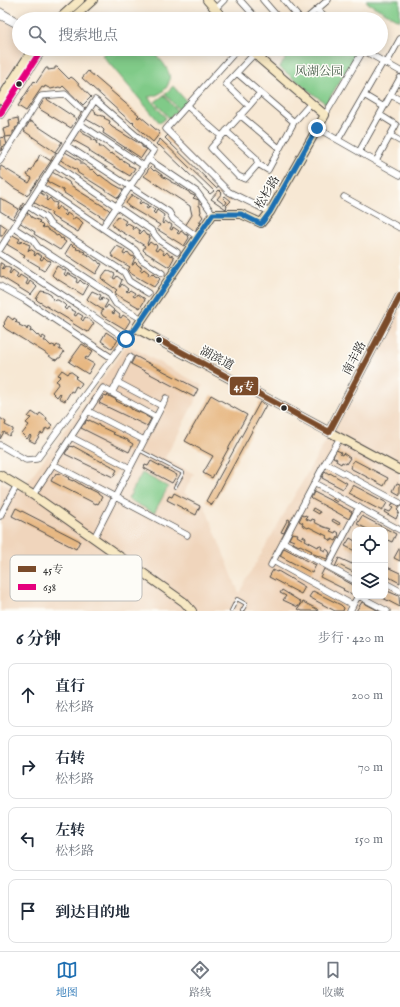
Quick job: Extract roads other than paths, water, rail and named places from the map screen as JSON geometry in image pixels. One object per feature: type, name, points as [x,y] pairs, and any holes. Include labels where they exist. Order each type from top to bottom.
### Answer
[{"type":"street","points":[[67,12],[80,0]]},
{"type":"street","points":[[80,12],[93,0]]},
{"type":"street","points":[[207,0],[217,12]]},
{"type":"street","points":[[214,9],[224,0]]},
{"type":"street","points":[[240,0],[251,12]]},
{"type":"street","points":[[263,0],[273,12]]},
{"type":"street","points":[[284,0],[294,12]]},
{"type":"street","points":[[315,12],[328,0]]},
{"type":"street","points":[[0,12],[12,18]]},
{"type":"street","points":[[0,16],[12,22]]},
{"type":"street","points":[[338,140],[364,95],[400,39]]},
{"type":"street","points":[[0,100],[28,56]]},
{"type":"street","points":[[0,114],[37,56]]},
{"type":"street","points":[[232,56],[166,129],[229,192],[270,212]]},
{"type":"street","points":[[249,106],[226,84],[254,56]]},
{"type":"street","points":[[258,56],[325,115]]},
{"type":"street","name":"松杉路","points":[[213,214],[241,214],[261,224],[270,212],[359,56]]},
{"type":"street","points":[[373,56],[400,71]]},
{"type":"street","points":[[237,73],[294,122]]},
{"type":"street","points":[[359,152],[400,78]]},
{"type":"street","points":[[258,164],[245,179],[238,176],[211,148],[260,93]]},
{"type":"street","points":[[0,161],[41,96],[65,94],[81,109]]},
{"type":"street","points":[[364,95],[384,107]]},
{"type":"street","points":[[391,95],[400,100]]},
{"type":"street","points":[[0,249],[95,100],[154,151],[102,228]]},
{"type":"street","points":[[226,131],[256,158],[258,164],[268,170],[294,122],[312,103]]},
{"type":"street","points":[[187,106],[222,136]]},
{"type":"street","points":[[240,115],[279,148]]},
{"type":"street","points":[[376,161],[391,136],[396,124],[380,115]]},
{"type":"street","points":[[80,124],[144,166]]},
{"type":"street","points":[[317,128],[400,175]]},
{"type":"street","points":[[391,136],[400,140]]},
{"type":"street","points":[[66,145],[169,212],[173,219],[195,235]]},
{"type":"street","points":[[0,445],[26,460],[37,459],[126,339],[136,328],[213,214],[197,192],[148,159]]},
{"type":"street","points":[[54,164],[152,230],[160,241],[177,252]]},
{"type":"street","points":[[40,186],[135,250],[142,260],[162,273]]},
{"type":"street","points":[[344,197],[400,228]]},
{"type":"street","points":[[28,206],[46,218],[50,224],[124,272],[129,281],[148,293]]},
{"type":"street","points":[[14,228],[33,240],[38,246],[109,293],[116,304],[142,319]]},
{"type":"street","points":[[0,254],[126,339]]},
{"type":"street","points":[[0,286],[25,300],[112,358]]},
{"type":"street","name":"南丰路","points":[[329,432],[400,296]]},
{"type":"street","name":"湖滨道","points":[[136,328],[400,470]]},
{"type":"street","points":[[112,393],[130,357]]},
{"type":"street","points":[[117,382],[162,406]]},
{"type":"street","points":[[32,495],[103,388],[156,417]]},
{"type":"street","points":[[94,538],[166,398]]},
{"type":"street","points":[[88,411],[144,440]]},
{"type":"street","points":[[71,437],[130,468]]},
{"type":"street","points":[[340,438],[325,463],[272,563],[353,605]]},
{"type":"street","points":[[325,463],[400,503]]},
{"type":"street","points":[[53,464],[186,535]]},
{"type":"street","points":[[0,475],[32,495],[118,555]]},
{"type":"street","points":[[314,484],[400,530]]},
{"type":"street","points":[[0,516],[17,485]]},
{"type":"street","points":[[328,566],[359,508]]},
{"type":"street","points":[[283,542],[352,579]]},
{"type":"street","points":[[142,572],[184,602],[191,610]]},
{"type":"street","points":[[388,585],[400,591]]},
{"type":"street","points":[[350,611],[357,599]]},
{"type":"street","points":[[365,599],[388,611]]},
{"type":"lane","points":[[139,450],[182,473],[175,487]]},
{"type":"lane","points":[[231,611],[237,599],[246,604],[242,611]]},
{"type":"park label","name":"风湖公园","points":[[319,71]]}]
